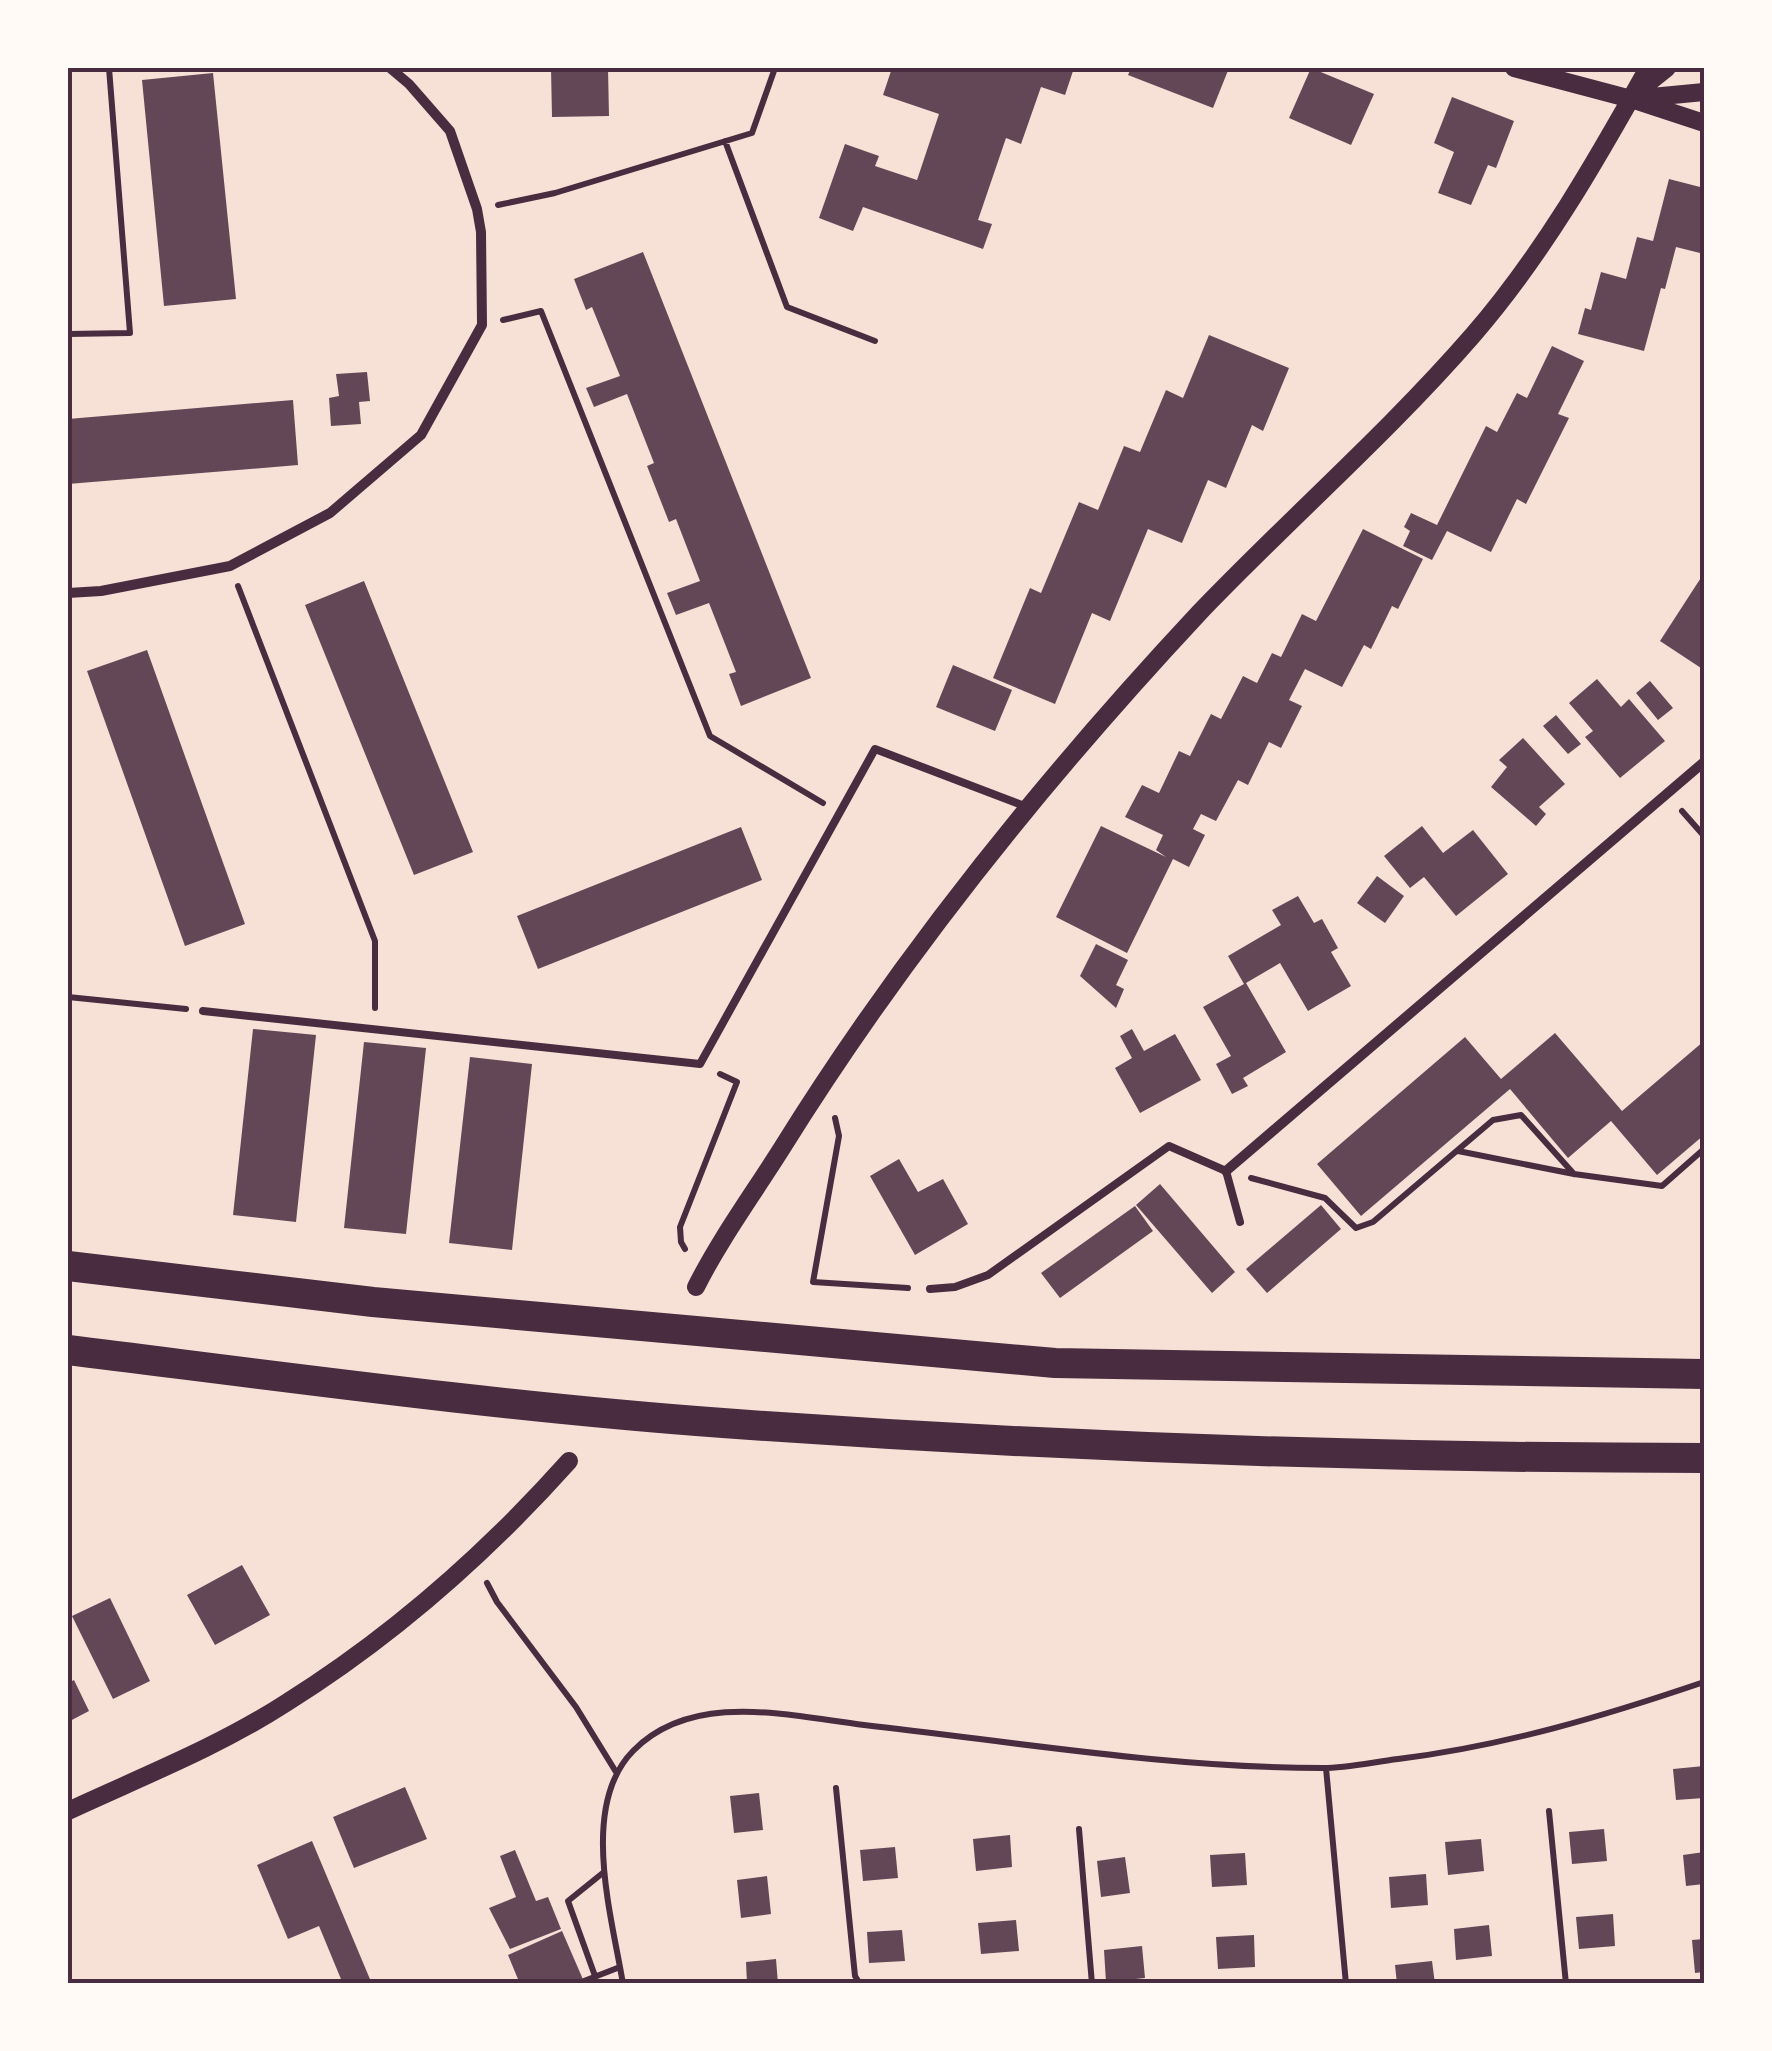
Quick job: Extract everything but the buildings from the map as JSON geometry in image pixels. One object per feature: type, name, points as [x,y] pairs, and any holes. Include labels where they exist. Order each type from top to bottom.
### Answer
[{"type":"highway","points":[[68,1266],[373,1302],[1055,1362],[1704,1374]]},
{"type":"highway","points":[[68,1350],[382,1390],[720,1422],[1062,1444],[1528,1458],[1704,1458]]},
{"type":"street","points":[[68,593],[102,591],[230,566],[330,514],[421,435],[482,326],[481,232],[450,132],[410,84],[390,68]]},
{"type":"street","points":[[1514,68],[1630,98],[1704,123]]},
{"type":"street","points":[[699,1281],[827,1075],[943,912],[1028,807],[1201,612],[1404,410],[1474,333],[1544,243],[1648,68]]},
{"type":"street","points":[[1630,98],[1666,68]]},
{"type":"street","points":[[1630,98],[1704,92]]},
{"type":"street","points":[[1226,1170],[1704,762]]},
{"type":"street","points":[[68,1811],[253,1722],[361,1654],[474,1561],[568,1461]]},
{"type":"lane","points":[[203,1011],[700,1064],[876,749],[1028,807]]},
{"type":"lane","points":[[930,1290],[955,1287],[988,1275],[1169,1146],[1226,1170],[1240,1222]]},
{"type":"path","points":[[68,334],[130,332],[109,68]]},
{"type":"path","points":[[477,210],[555,194],[752,133],[775,68]]},
{"type":"path","points":[[724,141],[787,307],[875,341]]},
{"type":"path","points":[[482,326],[541,311],[710,736],[840,813]]},
{"type":"path","points":[[230,566],[375,941],[375,1029]]},
{"type":"path","points":[[1668,793],[1704,836]]},
{"type":"path","points":[[68,997],[203,1011]]},
{"type":"path","points":[[699,1281],[681,1242],[680,1227],[737,1082],[700,1064]]},
{"type":"path","points":[[827,1075],[839,1136],[813,1282],[930,1290]]},
{"type":"path","points":[[1226,1170],[1325,1198],[1356,1228],[1373,1222],[1493,1120],[1521,1115],[1574,1174]]},
{"type":"path","points":[[1457,1151],[1662,1186],[1704,1149]]},
{"type":"path","points":[[487,1583],[576,1707],[616,1772]]},
{"type":"path","points":[[624,1984],[604,1872],[604,1820],[616,1772],[634,1750],[656,1733],[706,1713],[740,1712],[1185,1761],[1326,1768],[1452,1753],[1541,1734],[1704,1682]]},
{"type":"path","points":[[1326,1768],[1346,1984]]},
{"type":"path","points":[[836,1788],[855,1976],[860,1984]]},
{"type":"path","points":[[1549,1810],[1566,1984]]},
{"type":"path","points":[[1079,1830],[1092,1984]]},
{"type":"path","points":[[595,1976],[568,1902],[604,1872]]},
{"type":"path","points":[[584,1981],[620,1967]]}]
